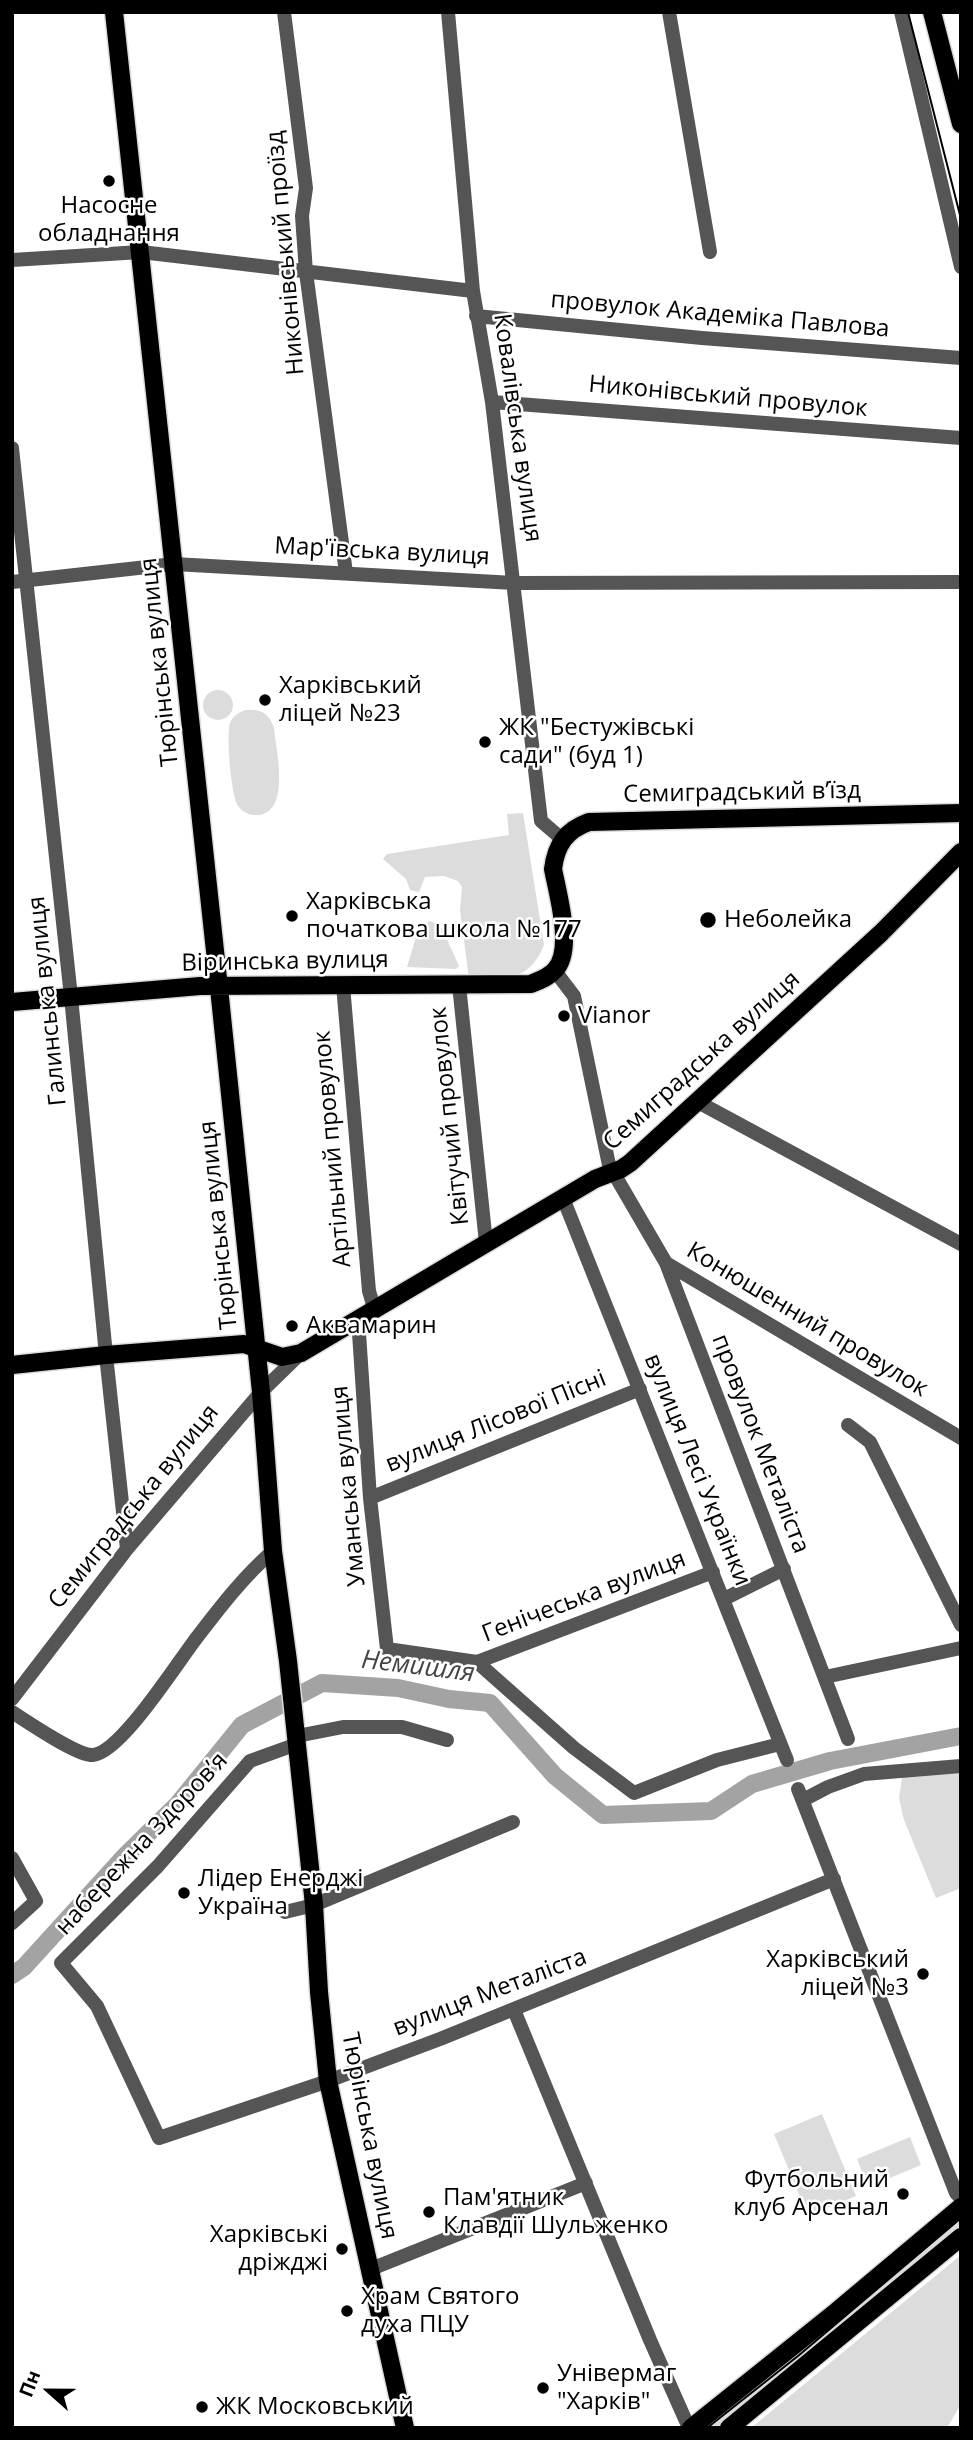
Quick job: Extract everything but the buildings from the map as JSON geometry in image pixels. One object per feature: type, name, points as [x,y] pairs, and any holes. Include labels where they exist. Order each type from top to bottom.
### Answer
[{"type":"main road","name":"Тюрінська вулиця","points":[[114,12],[261,1392],[273,1551],[297,1735],[328,2081],[405,2428]]},
{"type":"main road","points":[[932,12],[961,124]]},
{"type":"main road","name":"Семиградський в’їзд","points":[[562,839],[572,830],[589,822],[961,813]]},
{"type":"main road","points":[[555,971],[562,960],[565,945],[554,869],[562,839]]},
{"type":"main road","name":"Семиградська вулиця","points":[[301,1353],[595,1179],[630,1163],[881,933],[961,852]]},
{"type":"main road","name":"Віринська вулиця","points":[[12,1002],[219,986],[531,984],[555,971]]},
{"type":"main road","points":[[12,1365],[244,1345],[282,1357],[301,1353]]},
{"type":"main road","points":[[690,2428],[837,2311],[961,2207]]},
{"type":"main road","points":[[729,2428],[961,2237]]},
{"type":"street","name":"Никонівський проїзд","points":[[284,12],[306,188],[302,216],[306,272],[346,573]]},
{"type":"street","name":"Ковалівська вулиця","points":[[448,12],[472,291],[492,402],[541,821],[562,839]]},
{"type":"street","points":[[668,12],[710,252]]},
{"type":"street","points":[[901,12],[961,267]]},
{"type":"street","points":[[12,260],[141,252],[472,291]]},
{"type":"street","name":"провулок Академіка Павлова","points":[[476,316],[702,338],[961,358]]},
{"type":"street","name":"Никонівський провулок","points":[[492,402],[961,438]]},
{"type":"street","name":"Галинська вулиця","points":[[12,448],[19,581],[71,997],[127,1549]]},
{"type":"street","name":"Мар'ївська вулиця","points":[[19,581],[174,564],[514,583],[961,582]]},
{"type":"street","points":[[555,971],[574,996],[607,1159],[613,1172]]},
{"type":"street","name":"Артільний провулок","points":[[343,985],[369,1291],[374,1308]]},
{"type":"street","name":"Квітучий провулок","points":[[459,985],[486,1243]]},
{"type":"street","points":[[698,1102],[961,1244]]},
{"type":"street","name":"провулок Металіста","points":[[613,1172],[666,1262],[848,1740]]},
{"type":"street","name":"вулиця Лесі Українки","points":[[564,1198],[787,1760]]},
{"type":"street","name":"Конюшенний провулок","points":[[666,1262],[961,1437]]},
{"type":"street","name":"Уманська вулиця","points":[[358,1318],[370,1497],[387,1649]]},
{"type":"street","name":"Семиградська вулиця","points":[[12,1699],[127,1549],[261,1392],[301,1353]]},
{"type":"street","name":"вулиця Лісової Пісні","points":[[370,1497],[640,1390]]},
{"type":"street","points":[[848,1425],[870,1442],[961,1625]]},
{"type":"street","points":[[12,1713],[79,1752],[93,1755],[107,1750],[135,1720],[257,1565],[273,1551]]},
{"type":"street","points":[[724,1599],[784,1569]]},
{"type":"street","name":"Генічеська вулиця","points":[[387,1649],[477,1662],[713,1572]]},
{"type":"street","points":[[825,1677],[961,1648]]},
{"type":"street","points":[[477,1662],[574,1748],[634,1793],[717,1760],[780,1744]]},
{"type":"street","name":"набережна Здоров’я","points":[[159,2138],[97,2006],[61,1964],[158,1866],[250,1761],[297,1735],[343,1727],[401,1727],[447,1740]]},
{"type":"street","points":[[961,1766],[864,1774],[800,1795],[956,2193],[961,2198]]},
{"type":"street","points":[[285,1912],[314,1905],[513,1822]]},
{"type":"street","points":[[12,1858],[36,1901],[12,1923]]},
{"type":"street","name":"вулиця Металіста","points":[[159,2138],[328,2081],[514,2010],[834,1879]]},
{"type":"street","points":[[514,2010],[650,2340],[690,2428]]},
{"type":"street","points":[[370,2269],[586,2182]]},
{"type":"shaded area","points":[[218,690],[229,694],[233,705],[229,716],[218,720],[207,716],[203,705],[207,694]]},
{"type":"shaded area","points":[[246,710],[260,711],[270,719],[277,750],[279,778],[275,803],[269,811],[259,815],[246,813],[239,807],[231,777],[230,723]]},
{"type":"shaded area","points":[[523,813],[544,945],[538,958],[523,972],[504,978],[469,979],[460,910],[462,887],[458,881],[444,876],[425,877],[419,892],[410,890],[406,879],[383,859],[387,854],[509,835],[507,814]]},
{"type":"shaded area","points":[[430,921],[441,926],[459,966],[456,969],[407,967],[419,927]]},
{"type":"shaded area","points":[[961,1766],[961,1888],[936,1898],[904,1820],[899,1798],[903,1771]]},
{"type":"shaded area","points":[[822,2114],[856,2196],[808,2216],[774,2134]]},
{"type":"shaded area","points":[[910,2137],[921,2165],[868,2187],[857,2159]]},
{"type":"shaded area","points":[[961,2214],[961,2228],[722,2428],[700,2428]]},
{"type":"shaded area","points":[[961,2255],[961,2404],[947,2428],[751,2428]]},
{"type":"waterway","name":"Немишля","points":[[12,1975],[24,1967],[124,1857],[178,1804],[242,1725],[322,1683],[398,1688],[449,1699],[490,1703],[555,1776],[603,1815],[711,1811],[752,1784],[830,1761],[961,1736]]},
{"type":"tram line","points":[[908,12],[961,219]]},
{"type":"tram line","points":[[12,1004],[202,988],[533,986],[556,973],[565,955],[566,933],[557,861],[564,841],[584,826],[961,814]]},
{"type":"tram line","points":[[707,2428],[798,2356],[961,2218]]},
{"type":"place","name":"Насосне обладнання","points":[[109,181]]},
{"type":"place","name":"Харківський ліцей №23","points":[[265,700]]},
{"type":"place","name":"ЖК \"Бестужівські сади\" (буд 1)","points":[[485,742]]},
{"type":"place","name":"Харківська початкова школа №177","points":[[292,916]]},
{"type":"place","name":"Неболейка","points":[[708,920]]},
{"type":"place","name":"Vianor","points":[[564,1016]]},
{"type":"place","name":"Аквамарин","points":[[292,1326]]},
{"type":"place","name":"Лідер Енерджі Україна","points":[[184,1893]]},
{"type":"place","name":"Харківський ліцей №3","points":[[923,1974]]},
{"type":"place","name":"Футбольний клуб Арсенал","points":[[903,2194]]},
{"type":"place","name":"Пам'ятник Клавдії Шульженко","points":[[429,2212]]},
{"type":"place","name":"Харківські дріжджі","points":[[342,2249]]},
{"type":"place","name":"Храм Святого духа ПЦУ","points":[[347,2311]]},
{"type":"place","name":"Універмаг \"Харків\"","points":[[543,2388]]},
{"type":"place","name":"ЖК Московський","points":[[202,2407]]}]
